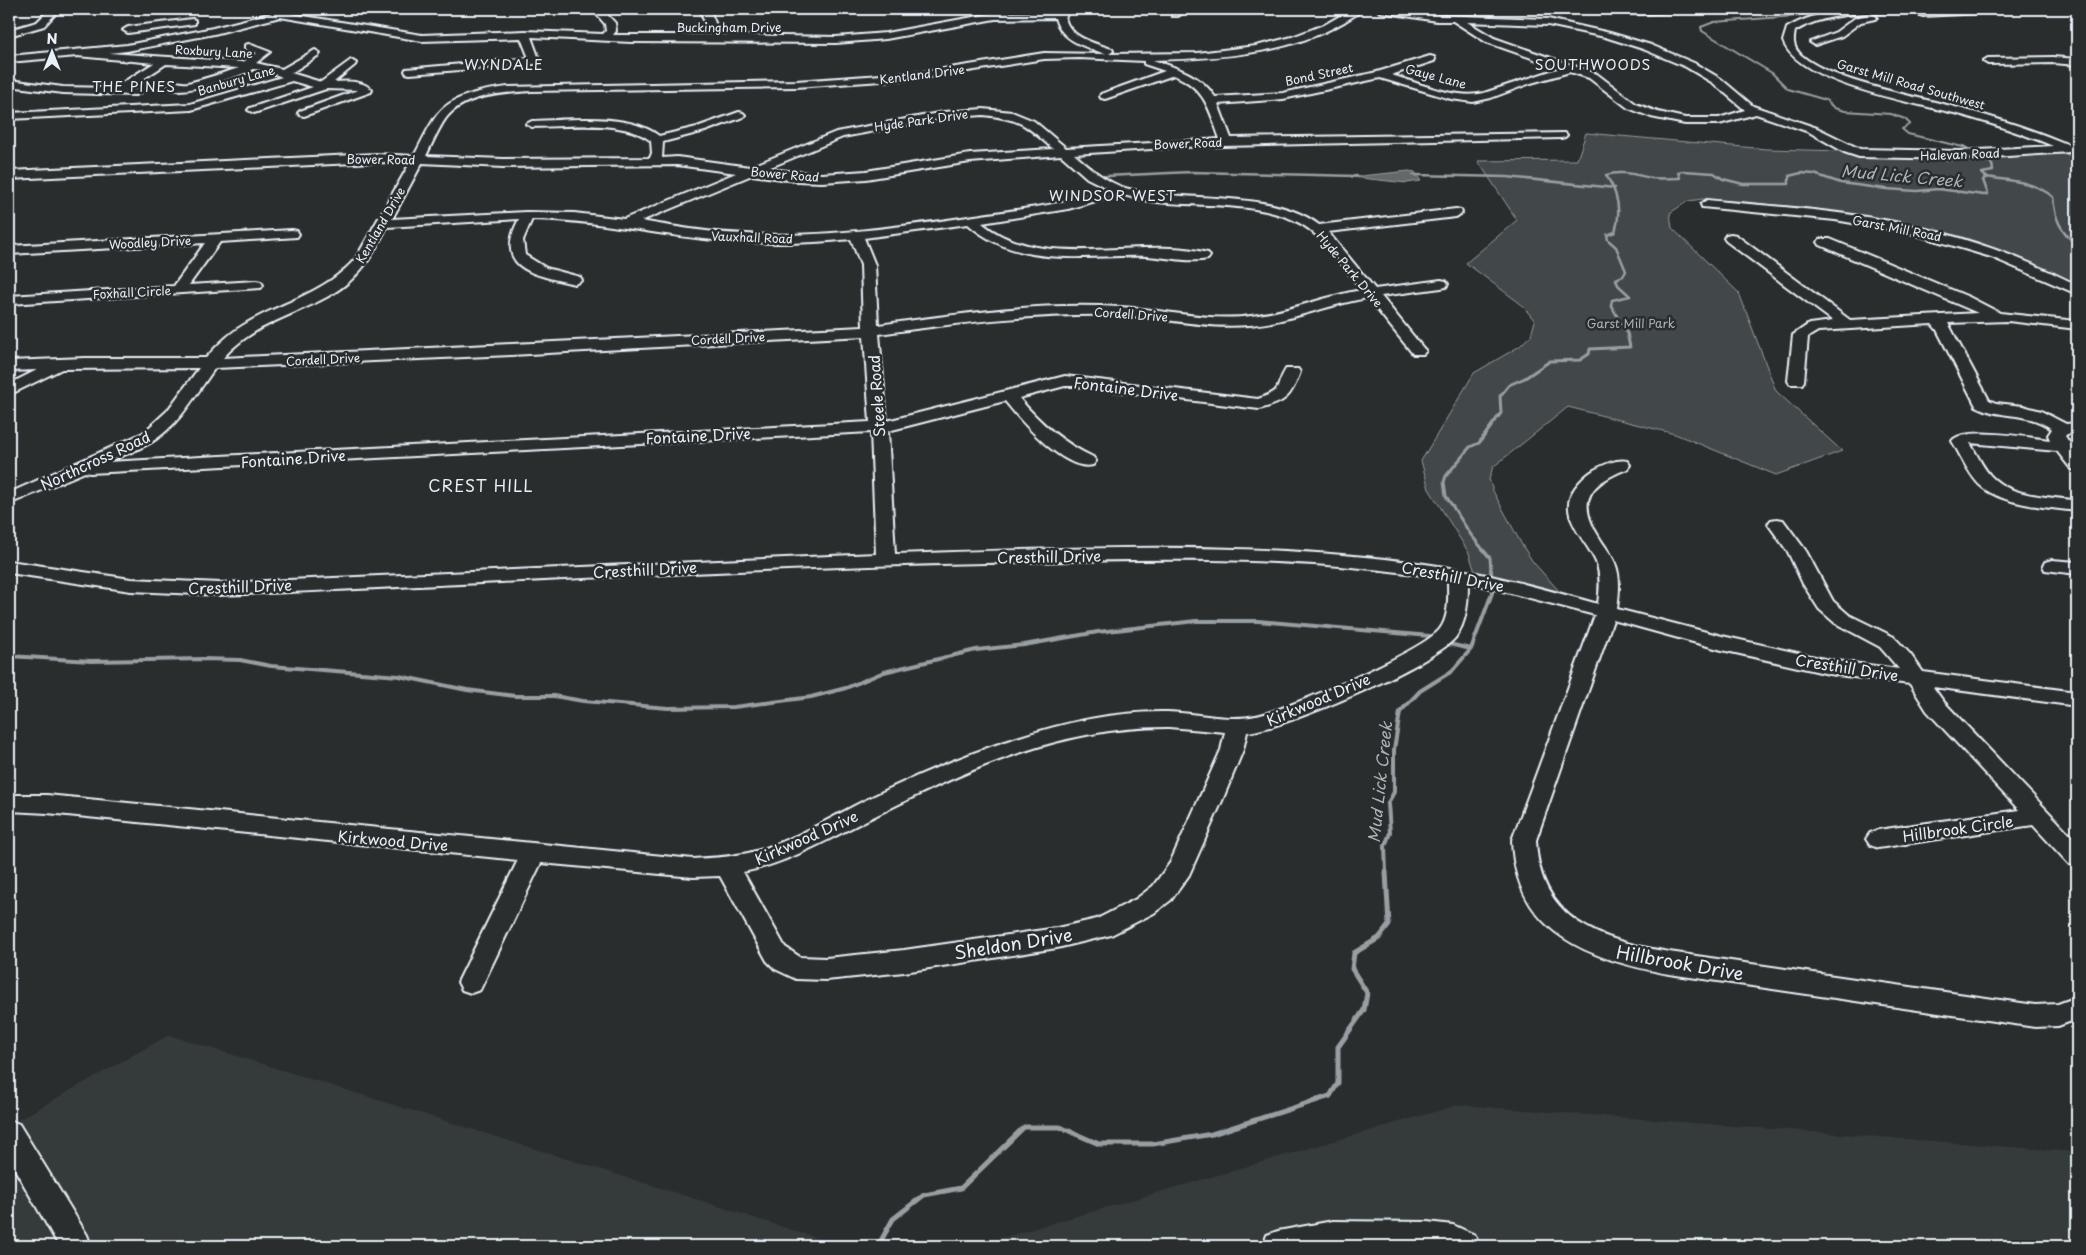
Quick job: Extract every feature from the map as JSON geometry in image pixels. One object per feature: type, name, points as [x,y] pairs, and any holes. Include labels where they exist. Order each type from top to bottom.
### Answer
[{"type":"street","points":[[9,33],[42,25],[48,20],[55,9]]},
{"type":"street","points":[[271,9],[282,14]]},
{"type":"street","points":[[9,59],[79,54],[127,48],[214,31],[300,9]]},
{"type":"street","points":[[597,9],[610,24],[611,31],[605,38]]},
{"type":"street","points":[[987,9],[995,16]]},
{"type":"street","name":"Kentland Drive","points":[[209,363],[226,345],[255,324],[319,294],[343,280],[358,266],[442,116],[452,107],[476,97],[508,90],[538,87],[769,85],[843,82],[933,74],[1044,56],[1079,55],[1128,58],[1197,56],[1269,46],[1318,31],[1358,9]]},
{"type":"street","points":[[1381,9],[1427,17],[1537,21],[1574,26],[1647,48],[1690,65],[1717,81],[1755,111]]},
{"type":"street","points":[[1427,17],[1440,9]]},
{"type":"street","points":[[1589,9],[1629,11],[1684,9]]},
{"type":"street","name":"Garst Mill Road Southwest","points":[[1937,9],[1859,12],[1823,16],[1806,20],[1793,27],[1788,33],[1787,39],[1796,55],[1814,67],[1833,76],[1880,91],[2003,124],[2072,151]]},
{"type":"street","points":[[1815,42],[1833,37],[1855,21],[1866,17],[2000,9]]},
{"type":"street","points":[[1063,12],[1062,27],[1075,38],[1128,58],[1173,72],[1198,84],[1211,101],[1227,142]]},
{"type":"street","name":"Buckingham Drive","points":[[282,14],[422,38],[525,34],[647,39],[864,39],[995,16],[1063,12]]},
{"type":"street","points":[[706,13],[716,38]]},
{"type":"street","points":[[1456,19],[1490,40],[1571,68],[1601,81],[1636,109],[1664,118],[1708,121],[1755,111]]},
{"type":"street","points":[[128,30],[193,22],[201,23],[214,31]]},
{"type":"street","points":[[410,71],[531,62],[534,60],[525,34]]},
{"type":"street","points":[[247,64],[265,52],[250,47]]},
{"type":"street","points":[[286,76],[315,53]]},
{"type":"street","name":"Roxbury Lane","points":[[79,54],[164,62],[247,64],[270,68],[286,76],[324,86],[356,86],[367,90],[304,113]]},
{"type":"street","name":"Bond Street","points":[[1211,101],[1283,96],[1380,75],[1430,59]]},
{"type":"street","points":[[1988,62],[2044,60],[2077,62]]},
{"type":"street","points":[[115,92],[164,62]]},
{"type":"street","points":[[254,110],[324,86],[326,82],[351,63]]},
{"type":"street","points":[[176,84],[172,87],[192,86],[258,66]]},
{"type":"street","name":"Gaye Lane","points":[[1380,75],[1455,97],[1473,99],[1571,68]]},
{"type":"street","points":[[1105,96],[1173,72]]},
{"type":"street","name":"Banbury Lane","points":[[9,116],[191,107],[286,76]]},
{"type":"street","points":[[9,83],[63,90],[136,92]]},
{"type":"street","name":"Kentland Drive","points":[[459,92],[476,97]]},
{"type":"street","name":"Halevan Road","points":[[1755,111],[1813,130],[1854,152],[1875,155],[1960,155],[2072,151]]},
{"type":"street","name":"Hyde Park Drive","points":[[624,224],[747,170],[840,134],[964,113],[995,113],[1021,118],[1030,123],[1092,176],[1119,190],[1156,198],[1258,206],[1288,214],[1318,229],[1418,351]]},
{"type":"street","points":[[532,124],[619,125],[643,130],[657,140],[701,129],[739,115]]},
{"type":"street","name":"Bower Road","points":[[9,175],[320,160],[417,159],[503,163],[655,161],[701,163],[796,177],[839,177],[970,158],[1062,151],[1227,142],[1561,135]]},
{"type":"street","points":[[655,161],[658,153],[657,140]]},
{"type":"street","name":"Vauxhall Road","points":[[382,223],[527,216],[575,217],[712,236],[799,239],[856,236],[1069,206],[1119,190]]},
{"type":"street","name":"Garst Mill Road","points":[[1707,204],[1829,216],[1910,229],[1975,247],[2077,290]]},
{"type":"street","points":[[1318,229],[1456,213]]},
{"type":"street","points":[[527,216],[516,243],[516,251],[519,258],[546,272],[575,280]]},
{"type":"street","points":[[972,220],[986,233],[1000,241],[1038,252],[1076,254],[1154,252],[1203,256]]},
{"type":"street","name":"Woodley Drive","points":[[9,250],[292,234]]},
{"type":"street","name":"Steele Road","points":[[856,236],[868,265],[870,284],[886,559]]},
{"type":"street","points":[[178,290],[214,238]]},
{"type":"street","points":[[1731,238],[1846,324]]},
{"type":"street","points":[[1825,242],[1964,300],[1998,317]]},
{"type":"street","name":"Cordell Drive","points":[[9,366],[209,363],[449,353],[872,330],[976,316],[1070,311],[1118,311],[1214,321],[1256,320],[1345,297],[1441,284]]},
{"type":"street","name":"Foxhall Circle","points":[[9,300],[256,285]]},
{"type":"street","points":[[1796,381],[1801,335],[1803,332],[1814,327],[1998,317],[2077,325]]},
{"type":"street","points":[[1936,319],[1944,328],[1982,403],[1994,408],[2035,414],[2047,419],[2067,434],[2077,465]]},
{"type":"street","name":"Northcross Road","points":[[9,499],[136,444],[158,431],[175,413],[209,363]]},
{"type":"street","points":[[9,390],[60,364]]},
{"type":"street","name":"Fontaine Drive","points":[[80,469],[879,427],[895,425],[1054,382],[1076,381],[1259,404],[1279,397],[1284,391],[1292,372]]},
{"type":"street","points":[[1008,395],[1024,415],[1052,442],[1087,461]]},
{"type":"street","points":[[2067,434],[1970,438],[1960,441],[1991,487],[2007,494],[2077,506]]},
{"type":"street","name":"Hillbrook Drive","points":[[1621,465],[1602,472],[1587,482],[1577,500],[1580,522],[1607,565],[1609,594],[1606,613],[1524,840],[1523,855],[1531,885],[1543,904],[1570,930],[1602,947],[1635,957],[1669,964],[2034,1016],[2058,1015],[2077,1008]]},
{"type":"street","points":[[1777,524],[1798,551],[1813,584],[1826,605],[1842,619],[1888,642],[1903,659],[1935,706],[2077,858]]},
{"type":"street","name":"Cresthill Drive","points":[[9,567],[131,585],[220,589],[886,559],[1236,554],[1386,564],[1458,575],[1829,667],[2077,699]]},
{"type":"street","points":[[2052,566],[2077,568]]},
{"type":"street","name":"Kirkwood Drive","points":[[9,802],[47,804],[693,868],[727,866],[750,862],[791,846],[978,758],[1075,728],[1129,720],[1170,720],[1237,726],[1256,724],[1291,714],[1415,656],[1438,642],[1447,634],[1452,625],[1457,600],[1458,575]]},
{"type":"street","name":"Sheldon Drive","points":[[727,866],[776,954],[784,961],[804,970],[904,961],[1058,938],[1102,928],[1145,906],[1162,893],[1174,878],[1211,801],[1232,750],[1237,726]]},
{"type":"street","name":"Hillbrook Circle","points":[[1878,839],[2039,816]]},
{"type":"street","points":[[471,982],[534,853]]},
{"type":"street","points":[[9,1133],[76,1246]]},
{"type":"street","points":[[1278,1246],[1333,1236],[1427,1237],[1453,1240],[1464,1246]]},
{"type":"shaded area","points":[[1415,172],[1421,181],[1407,183],[1351,177]]},
{"type":"shaded area","points":[[169,1035],[841,1246],[9,1246],[9,1125]]},
{"type":"shaded area","points":[[1458,1105],[2077,1152],[2077,1246],[974,1246]]},
{"type":"green space","name":"Garst Mill Park","points":[[1586,133],[1766,149],[1843,151],[1864,158],[1958,158],[2056,153],[2076,156],[2077,285],[2016,258],[1936,229],[1809,208],[1703,199],[1688,201],[1670,213],[1672,228],[1739,293],[1776,391],[1842,451],[1776,475],[1675,434],[1568,407],[1493,467],[1489,479],[1493,491],[1522,545],[1533,562],[1560,592],[1475,572],[1469,553],[1429,489],[1421,461],[1474,373],[1520,346],[1531,335],[1535,321],[1521,304],[1466,263],[1517,220],[1478,161],[1577,160]]},
{"type":"waterway","name":"Mud Lick Creek","points":[[1802,9],[1800,14],[1795,16],[1714,22],[1701,27],[1702,31],[1772,73],[1788,89],[1826,100],[1834,108],[1845,111],[1891,114],[1905,119],[1910,124],[1902,129],[1908,134],[1966,148]]},
{"type":"waterway","name":"Mud Lick Creek","points":[[1966,148],[1992,164],[1993,171],[1982,173],[1986,177]]},
{"type":"waterway","name":"Mud Lick Creek","points":[[1612,188],[1606,175],[1617,173],[1651,178],[1680,178],[1678,172],[1683,171],[1714,173],[1723,179],[1743,184],[1789,184],[1789,176],[1801,173],[1814,174],[1841,183],[1886,189],[1917,191],[1938,189],[1984,195],[1988,194],[1983,180],[1986,177]]},
{"type":"waterway","points":[[1106,176],[1191,172],[1356,176]]},
{"type":"waterway","points":[[1413,175],[1507,177],[1612,188]]},
{"type":"waterway","points":[[1986,177],[2030,185],[2053,197],[2059,224],[2066,235],[2077,246]]},
{"type":"waterway","name":"Mud Lick Creek","points":[[1612,188],[1618,202],[1618,217],[1615,232],[1607,235],[1608,240],[1616,247],[1626,271],[1623,276],[1616,279],[1618,285],[1630,296],[1612,300],[1611,305],[1627,334]]},
{"type":"waterway","name":"Mud Lick Creek","points":[[1491,571],[1490,558],[1471,535],[1446,496],[1444,482],[1446,476],[1470,447],[1479,443],[1501,413],[1500,396],[1509,385],[1525,378],[1550,361],[1580,360],[1589,354],[1590,349],[1630,347],[1627,333]]},
{"type":"waterway","name":"Mud Lick Creek","points":[[1471,649],[1492,593],[1491,570]]},
{"type":"waterway","points":[[9,656],[91,661],[240,660],[271,666],[399,676],[467,690],[515,696],[554,696],[583,701],[668,708],[734,707],[811,697],[846,688],[884,672],[976,650],[1024,645],[1098,632],[1196,621],[1258,621],[1430,636]]},
{"type":"waterway","points":[[1449,644],[1471,649]]},
{"type":"waterway","name":"Mud Lick Creek","points":[[1386,873],[1385,846],[1390,833],[1388,803],[1394,792],[1394,750],[1400,712],[1420,691],[1452,671],[1471,649]]},
{"type":"waterway","name":"Mud Lick Creek","points":[[878,1246],[893,1219],[924,1195],[961,1188],[1024,1127],[1060,1127],[1099,1144],[1153,1144],[1212,1134],[1330,1096],[1338,1083],[1338,1047],[1364,1010],[1367,993],[1352,969],[1354,953],[1379,938],[1389,925],[1386,872]]},
{"type":"district","name":"WYNDALE","points":[[504,64]]},
{"type":"district","name":"SOUTHWOODS","points":[[1593,64]]},
{"type":"district","name":"THE PINES","points":[[134,86]]},
{"type":"district","name":"WINDSOR WEST","points":[[1113,195]]},
{"type":"district","name":"CREST HILL","points":[[481,485]]}]
